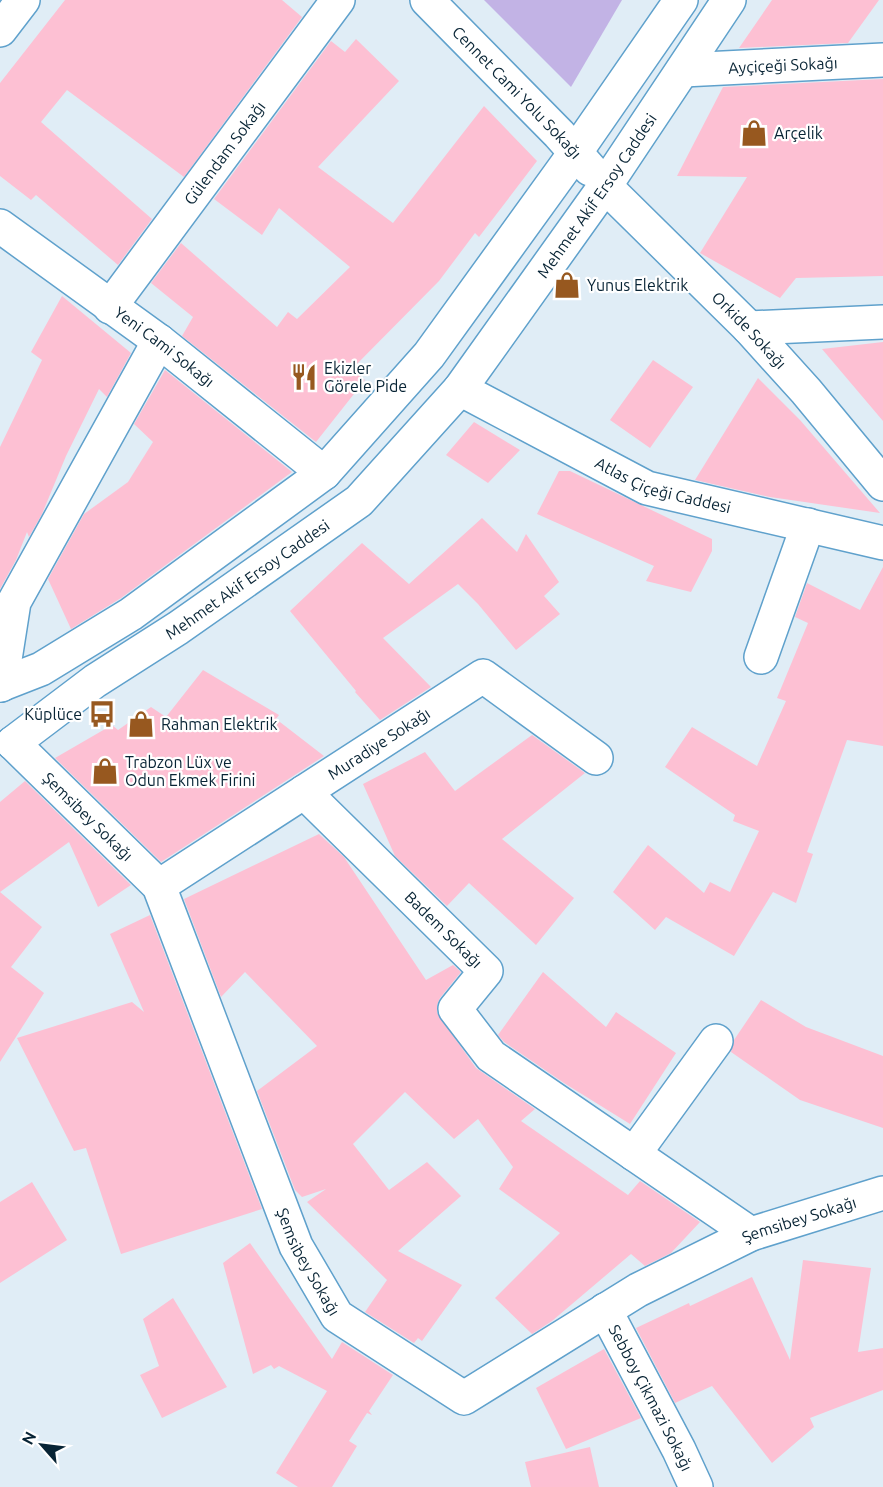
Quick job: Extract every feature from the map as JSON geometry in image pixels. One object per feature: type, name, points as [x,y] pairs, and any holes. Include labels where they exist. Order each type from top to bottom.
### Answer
[{"type":"street","points":[[0,30],[23,0]]},
{"type":"street","name":"Gülendam Sokağı","points":[[110,307],[338,0]]},
{"type":"street","name":"Cennet Cami Yolu Sokağı","points":[[427,0],[576,153],[605,186]]},
{"type":"street","points":[[1,685],[41,669],[131,614],[324,473],[429,355],[576,153],[681,0]]},
{"type":"street","name":"Mehmet Akif Ersoy Caddesi","points":[[7,749],[94,681],[178,628],[359,501],[460,389],[605,186],[729,0]]},
{"type":"street","name":"Ayçiçeği Sokağı","points":[[683,70],[883,60]]},
{"type":"street","name":"Orkide Sokağı","points":[[605,186],[749,328],[806,391],[883,484]]},
{"type":"street","name":"Yeni Cami Sokağı","points":[[0,226],[159,341],[359,501]]},
{"type":"street","points":[[749,328],[883,322]]},
{"type":"street","points":[[1,685],[14,602],[159,341]]},
{"type":"street","points":[[429,355],[460,389]]},
{"type":"street","name":"Atlas Çiçeği Caddesi","points":[[460,389],[647,488],[883,543]]},
{"type":"street","points":[[761,657],[808,525]]},
{"type":"street","name":"Muradiye Sokağı","points":[[159,886],[483,676],[596,758]]},
{"type":"street","points":[[1,685],[12,694],[21,718],[19,731],[7,749]]},
{"type":"street","name":"Şemsibey Sokağı","points":[[7,749],[159,886],[296,1246],[337,1316],[464,1398],[638,1290],[751,1234],[883,1193]]},
{"type":"street","name":"Badem Sokağı","points":[[304,792],[486,971],[454,1009],[491,1056],[751,1234]]},
{"type":"street","points":[[634,1154],[716,1041]]},
{"type":"street","name":"Sebboy Çikmazi Sokağı","points":[[605,1311],[679,1450],[696,1487]]},
{"type":"shaded area","points":[[484,0],[622,0],[571,87]]},
{"type":"building","points":[[65,0],[282,0],[302,17],[184,177],[67,90],[41,122],[152,219],[118,265],[36,195],[31,200],[0,176],[0,83]]},
{"type":"building","points":[[772,0],[879,0],[848,43],[739,48]]},
{"type":"building","points":[[356,39],[399,81],[318,167],[393,223],[484,106],[537,161],[479,237],[475,233],[439,281],[352,369],[365,380],[316,442],[182,336],[193,317],[151,283],[181,243],[277,327],[288,312],[297,319],[350,267],[279,208],[262,235],[214,199],[331,41],[345,52]]},
{"type":"building","points":[[883,79],[883,276],[796,278],[780,298],[700,253],[747,177],[677,176],[723,87]]},
{"type":"building","points":[[62,296],[131,353],[107,397],[99,389],[66,456],[42,514],[29,537],[27,532],[16,560],[0,589],[0,447],[42,360],[31,352]]},
{"type":"building","points":[[883,342],[883,421],[822,349]]},
{"type":"building","points":[[653,360],[693,387],[650,448],[610,420]]},
{"type":"building","points":[[165,370],[292,472],[121,598],[71,629],[48,579],[84,514],[128,482],[153,442],[134,424]]},
{"type":"building","points":[[758,378],[800,420],[880,513],[770,497],[695,480]]},
{"type":"building","points":[[474,422],[520,450],[488,483],[446,455]]},
{"type":"building","points":[[559,471],[570,471],[712,539],[712,551],[691,592],[646,581],[654,566],[537,514]]},
{"type":"building","points":[[482,518],[517,552],[526,534],[559,582],[544,596],[560,614],[516,650],[478,604],[458,584],[383,638],[431,687],[380,720],[290,611],[362,543],[409,584]]},
{"type":"building","points":[[883,567],[883,746],[847,740],[807,852],[813,854],[796,903],[773,892],[734,956],[666,917],[655,930],[613,892],[648,845],[704,893],[710,882],[730,892],[759,831],[733,821],[735,815],[665,767],[692,727],[757,766],[786,701],[777,698],[808,623],[795,617],[807,583],[860,610]]},
{"type":"building","points":[[203,670],[279,715],[276,719],[324,756],[161,862],[55,758],[112,725],[118,730],[151,707],[166,717]]},
{"type":"building","points":[[532,735],[585,773],[502,839],[574,898],[536,945],[469,883],[447,906],[395,856],[363,784],[425,752],[455,791]]},
{"type":"building","points":[[25,781],[131,885],[98,907],[69,842],[0,892],[0,802]]},
{"type":"building","points":[[319,834],[344,857],[426,980],[453,965],[461,972],[440,998],[437,1013],[476,1068],[535,1109],[521,1121],[628,1195],[640,1181],[700,1222],[671,1253],[645,1266],[631,1254],[552,1321],[532,1334],[495,1298],[560,1233],[499,1189],[513,1167],[478,1119],[454,1139],[405,1092],[353,1144],[389,1190],[427,1162],[461,1196],[398,1251],[462,1285],[422,1341],[418,1338],[414,1343],[365,1312],[387,1280],[307,1202],[326,1189],[302,1197],[295,1190],[257,1091],[317,1046],[245,972],[221,997],[184,899]]},
{"type":"building","points":[[0,892],[42,927],[11,967],[44,993],[0,1062]]},
{"type":"building","points":[[150,915],[262,1209],[121,1254],[86,1148],[74,1151],[17,1038],[132,1002],[144,1012],[110,934]]},
{"type":"building","points":[[543,972],[606,1027],[616,1012],[676,1053],[630,1124],[564,1083],[504,1042],[498,1035]]},
{"type":"building","points":[[761,1000],[806,1027],[883,1056],[883,1128],[800,1100],[731,1052],[734,1040]]},
{"type":"building","points":[[32,1182],[67,1240],[0,1283],[0,1202]]},
{"type":"building","points":[[250,1243],[332,1359],[342,1342],[393,1375],[369,1411],[372,1415],[367,1413],[349,1441],[357,1446],[332,1487],[298,1487],[276,1473],[327,1391],[279,1366],[274,1369],[271,1365],[253,1374],[223,1263]]},
{"type":"building","points":[[803,1260],[871,1268],[858,1352],[883,1348],[883,1390],[810,1418],[814,1427],[772,1463],[712,1386],[675,1403],[636,1328],[752,1277],[790,1360]]},
{"type":"building","points":[[173,1298],[227,1387],[162,1418],[140,1375],[159,1366],[143,1319]]},
{"type":"building","points":[[604,1349],[641,1418],[566,1449],[536,1388]]},
{"type":"building","points":[[590,1447],[599,1487],[531,1487],[525,1462]]},
{"type":"place","name":"Arçelik","points":[[754,133]]},
{"type":"place","name":"Yunus Elektrik","points":[[567,285]]},
{"type":"place","name":"Ekizler Görele Pide","points":[[304,377]]},
{"type":"place","name":"Küplüce","points":[[102,714]]},
{"type":"place","name":"Rahman Elektrik","points":[[141,724]]},
{"type":"place","name":"Trabzon Lüx ve Odun Ekmek Firini","points":[[105,771]]}]
